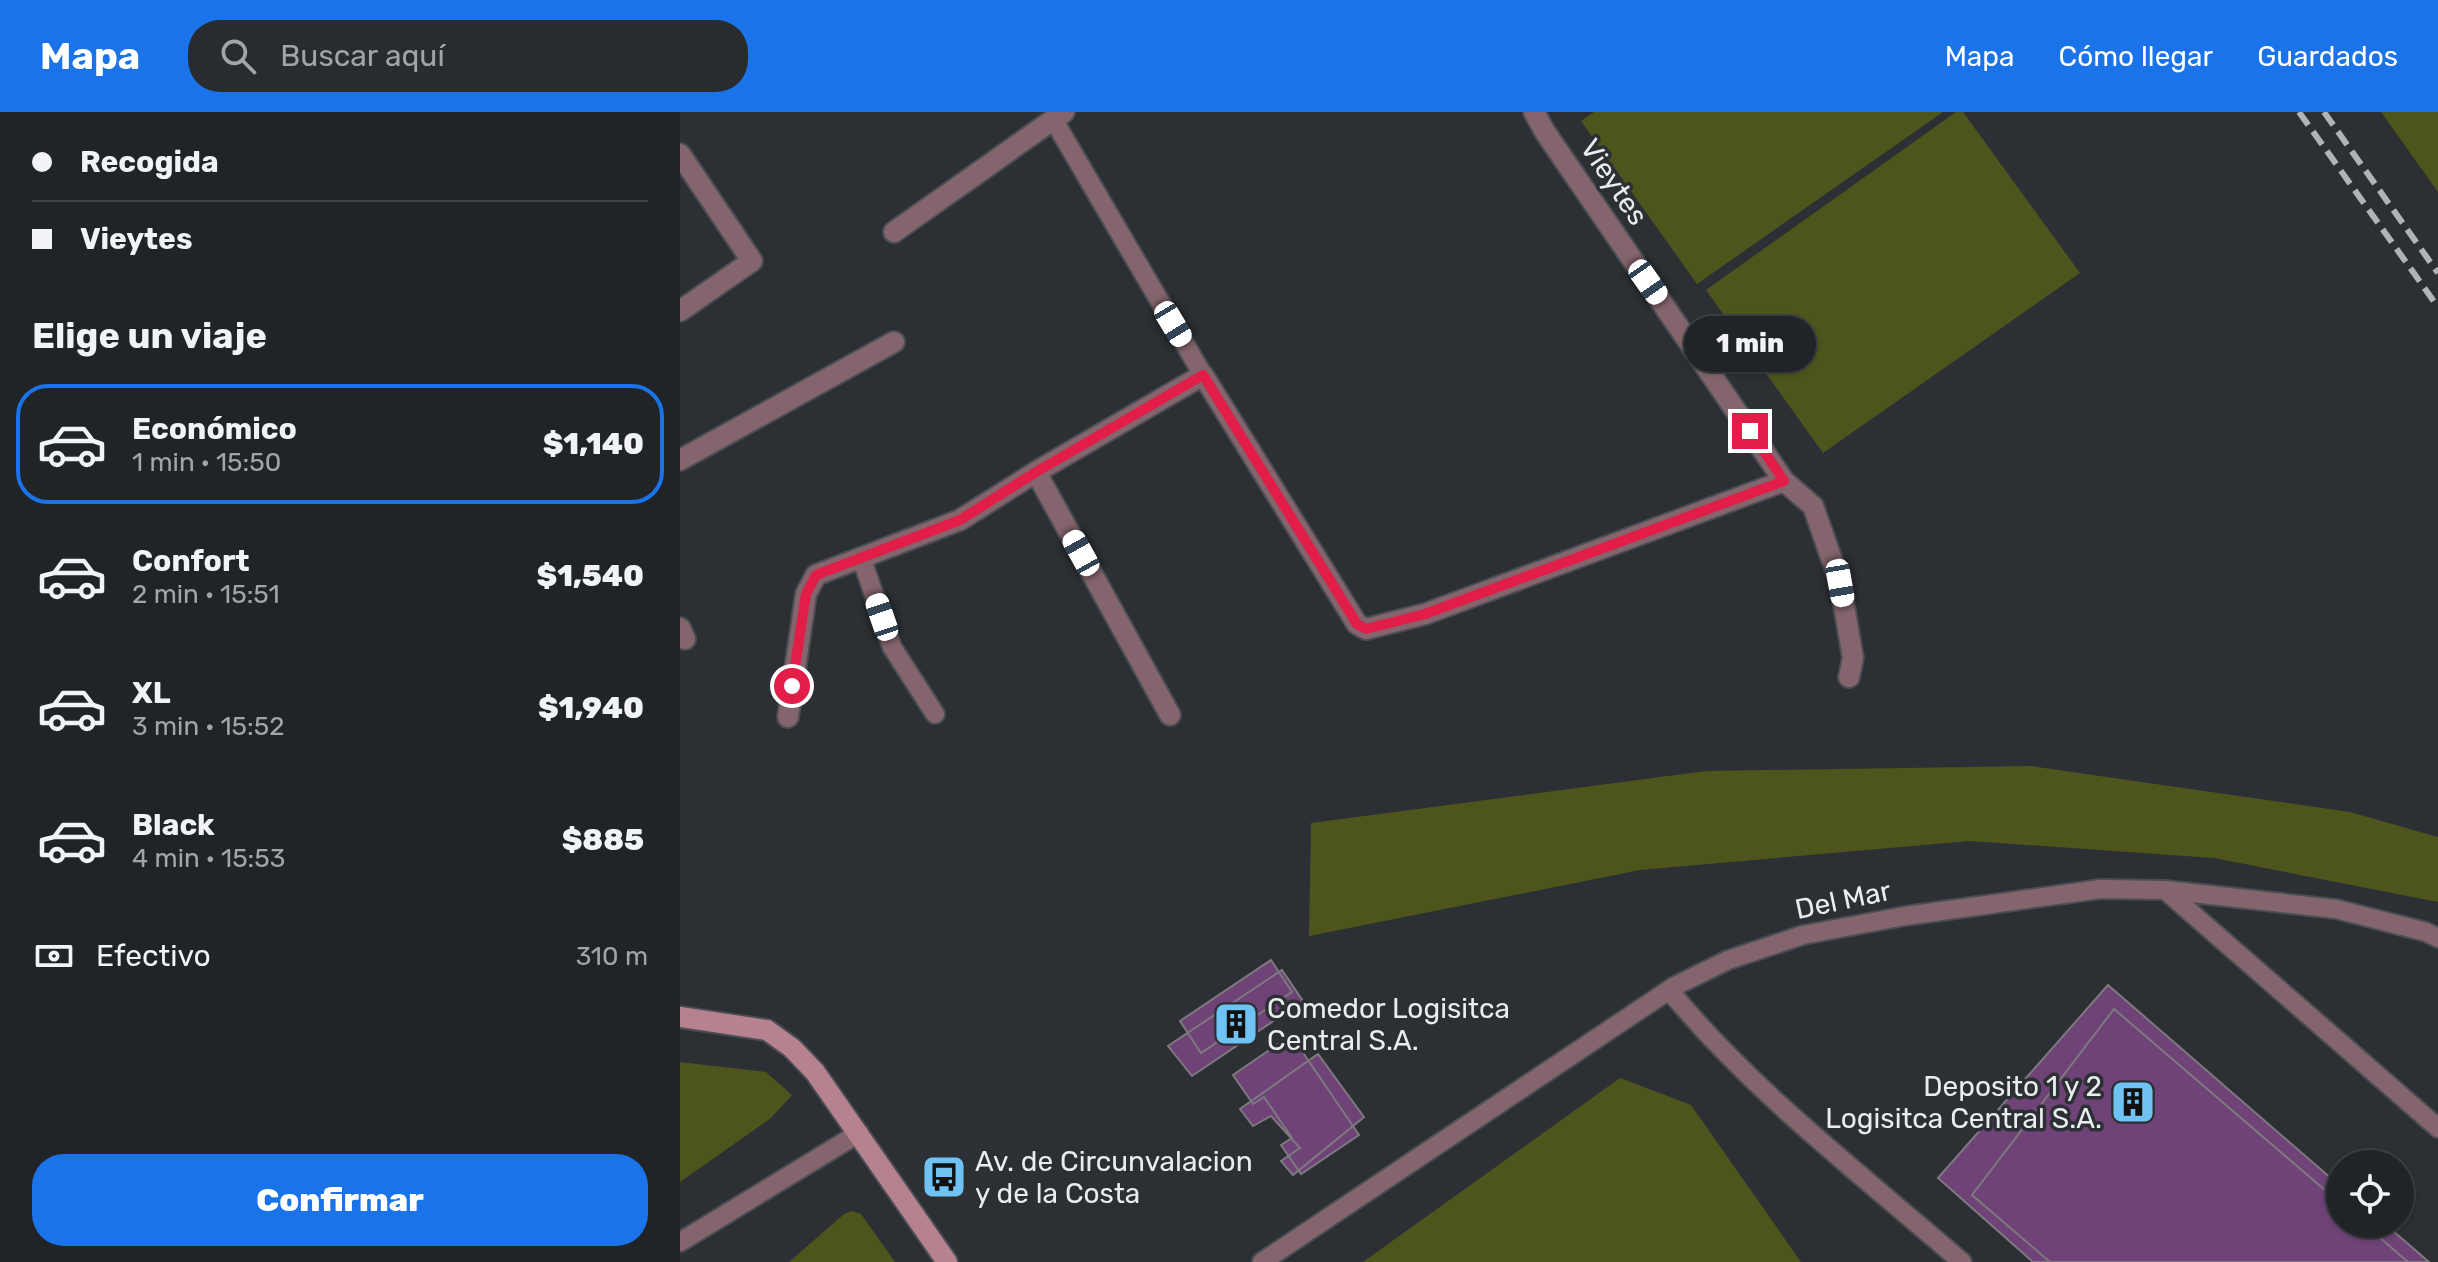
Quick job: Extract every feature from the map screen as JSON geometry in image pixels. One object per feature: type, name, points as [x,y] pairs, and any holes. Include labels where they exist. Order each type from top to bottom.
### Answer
[{"type":"street","name":"Vieytes","points":[[1534,112],[1784,481],[1813,506],[1840,583],[1853,658],[1849,677]]},
{"type":"street","points":[[894,232],[1058,116]]},
{"type":"street","points":[[680,154],[752,261],[680,311]]},
{"type":"street","points":[[680,460],[894,342]]},
{"type":"street","points":[[788,717],[806,594],[816,575],[960,520],[1203,375],[1357,624],[1366,629],[1425,614],[1784,481]]},
{"type":"street","points":[[1036,472],[1170,715]]},
{"type":"street","points":[[680,1017],[767,1030],[792,1048],[815,1072],[947,1262]]},
{"type":"lane","points":[[1058,116],[1203,375]]},
{"type":"lane","points":[[861,557],[892,647],[935,714]]},
{"type":"lane","name":"Del Mar","points":[[1262,1262],[1669,990],[1728,960],[1803,935],[1905,916],[2101,889],[2165,890],[2336,909],[2426,932],[2438,938]]},
{"type":"lane","points":[[2165,890],[2438,1128]]},
{"type":"lane","points":[[1669,990],[1704,1033],[1760,1085],[1962,1262]]},
{"type":"lane","points":[[680,1242],[859,1133]]},
{"type":"green space","points":[[1594,112],[1943,112],[1697,284],[1581,121]]},
{"type":"green space","points":[[1956,112],[1963,112],[2080,273],[1823,453],[1706,290]]},
{"type":"green space","points":[[2381,112],[2438,112],[2438,192]]},
{"type":"green space","points":[[2031,766],[2350,812],[2438,837],[2438,902],[2214,858],[1970,841],[1640,870],[1309,936],[1311,823],[1706,771]]},
{"type":"green space","points":[[680,1062],[766,1072],[792,1095],[771,1118],[680,1182]]},
{"type":"green space","points":[[1620,1078],[1691,1105],[1801,1262],[1363,1262]]},
{"type":"green space","points":[[852,1211],[861,1214],[895,1262],[789,1262],[844,1214]]},
{"type":"building","points":[[1271,960],[1292,992],[1201,1053],[1180,1021]]},
{"type":"building","name":"Comedor Logisitca Central S.A.","points":[[1282,970],[1303,1001],[1192,1076],[1168,1046]]},
{"type":"building","name":"Deposito 1 y 2 Logisitca Central S.A.","points":[[2108,985],[2326,1174],[2326,1238],[2401,1238],[2429,1262],[2033,1262],[1938,1178]]},
{"type":"building","name":"Deposito 1 y 2 Logisitca Central S.A.","points":[[2114,1009],[2326,1191],[2326,1238],[2380,1238],[2408,1262],[2050,1262],[1972,1195]]},
{"type":"building","points":[[1291,1035],[1359,1135],[1301,1174],[1281,1145],[1292,1138],[1264,1097],[1253,1104],[1233,1075]]},
{"type":"building","points":[[1318,1054],[1364,1117],[1293,1175],[1281,1161],[1300,1148],[1271,1116],[1253,1126],[1240,1109]]},
{"type":"railway","points":[[2299,112],[2438,307]]},
{"type":"railway","points":[[2324,112],[2438,273]]},
{"type":"place","name":"Comedor Logisitca Central S.A.","points":[[1236,1024]]},
{"type":"place","name":"Deposito 1 y 2 Logisitca Central S.A.","points":[[2133,1102]]},
{"type":"place","name":"Av. de Circunvalacion y de la Costa","points":[[944,1177]]},
{"type":"route","points":[[792,686],[806,594],[816,575],[960,520],[1203,375],[1357,624],[1366,629],[1425,614],[1784,481],[1750,431]]}]
